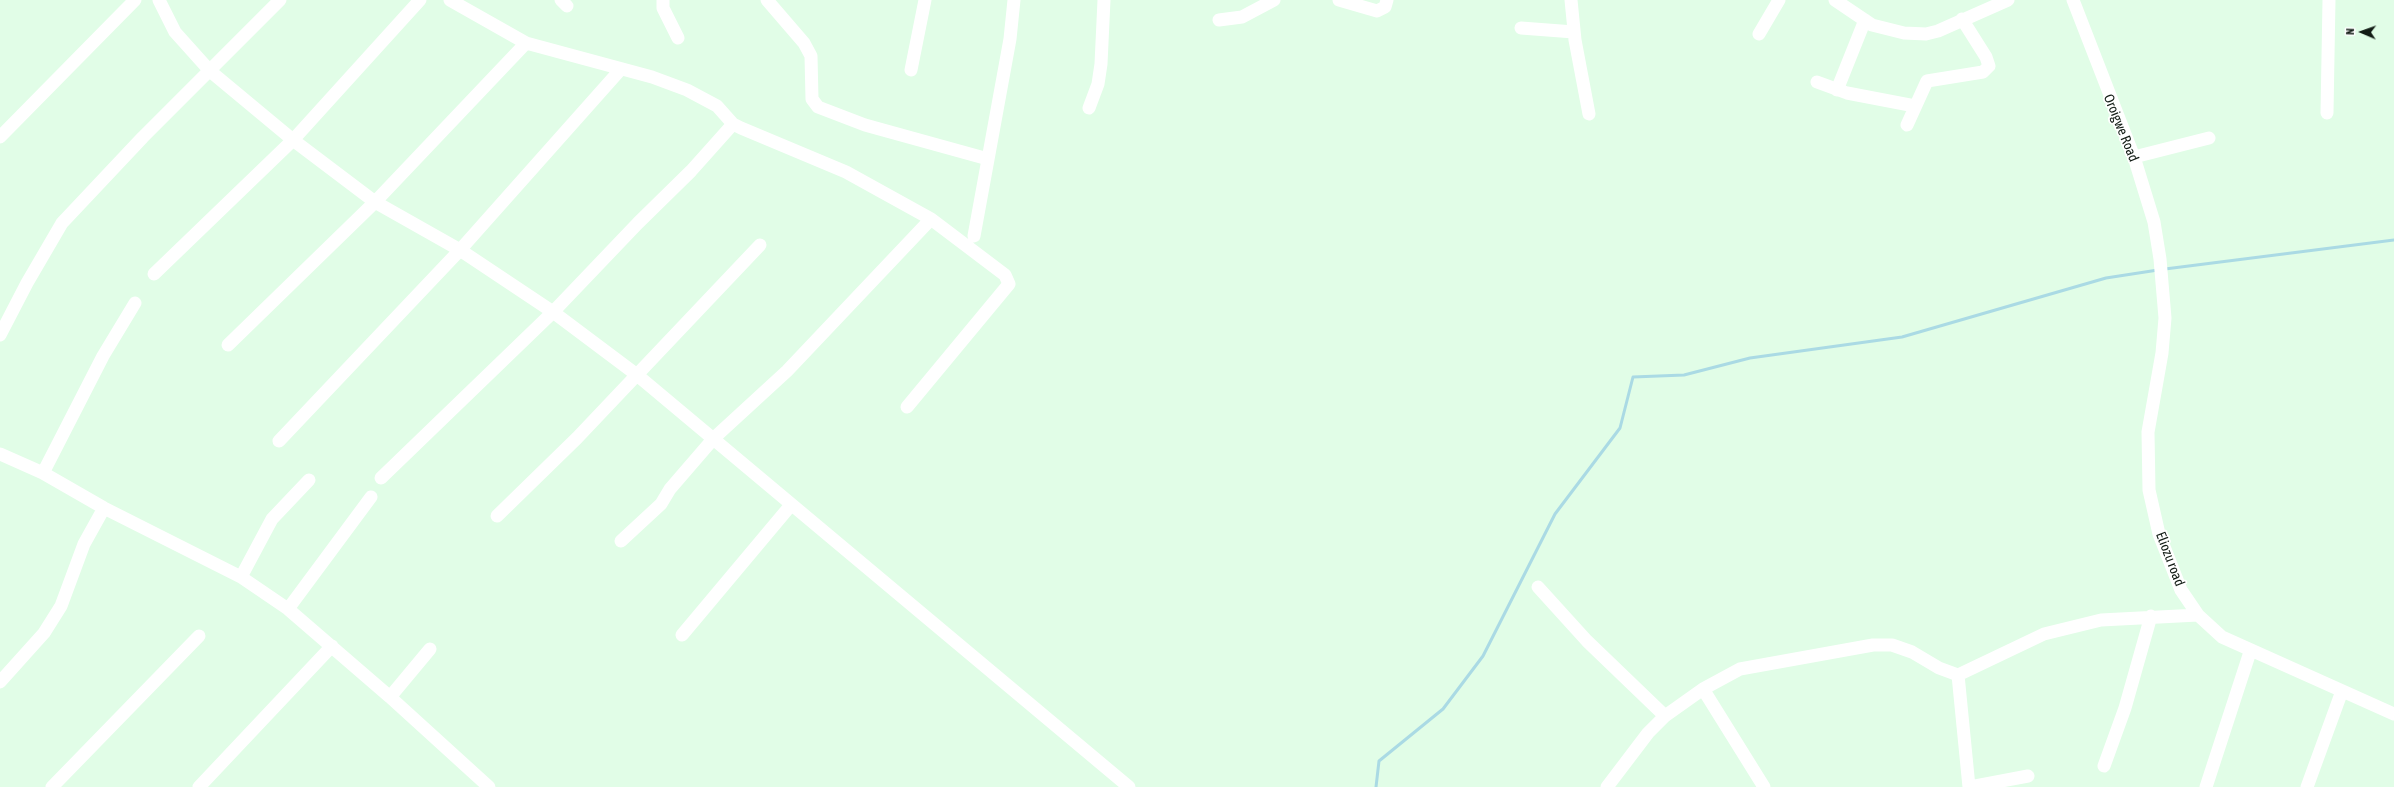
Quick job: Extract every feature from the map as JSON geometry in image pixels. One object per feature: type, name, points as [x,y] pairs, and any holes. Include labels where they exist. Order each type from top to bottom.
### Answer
[{"type":"street","points":[[0,137],[135,0]]},
{"type":"street","points":[[159,0],[175,32],[210,71],[293,140],[374,202],[460,250],[553,312],[637,375],[1129,787]]},
{"type":"street","points":[[0,335],[27,283],[62,223],[143,137],[280,0]]},
{"type":"street","points":[[154,274],[293,140],[420,0]]},
{"type":"street","points":[[450,0],[526,42],[652,77],[687,90],[717,106],[733,124],[846,172],[930,219],[1006,275],[1009,284],[907,407]]},
{"type":"street","points":[[662,0],[663,8],[678,38]]},
{"type":"street","points":[[767,0],[804,43],[811,56],[812,99],[818,107],[865,125],[988,159]]},
{"type":"street","points":[[910,70],[925,0]]},
{"type":"street","points":[[974,236],[1010,40],[1014,0]]},
{"type":"street","points":[[1089,108],[1098,84],[1101,64],[1104,0]]},
{"type":"street","points":[[1219,20],[1242,17],[1274,0]]},
{"type":"street","points":[[1339,0],[1377,11],[1385,7],[1387,0]]},
{"type":"street","points":[[1571,0],[1574,32],[1589,114]]},
{"type":"street","points":[[1759,34],[1779,0]]},
{"type":"street","points":[[1835,0],[1872,24],[1904,33],[1926,34],[1938,31],[1962,19],[2008,0]]},
{"type":"street","name":"Oroigwe Road","points":[[2073,0],[2134,157],[2154,222],[2162,278]]},
{"type":"street","points":[[2327,113],[2329,0]]},
{"type":"street","points":[[1907,124],[1927,81],[1983,72],[1989,66],[1986,57],[1962,19]]},
{"type":"street","points":[[1837,90],[1865,20]]},
{"type":"street","points":[[1521,28],[1574,32]]},
{"type":"street","points":[[228,345],[374,202],[526,42]]},
{"type":"street","points":[[279,441],[460,250],[621,69]]},
{"type":"street","points":[[1817,82],[1837,90],[1915,106]]},
{"type":"street","points":[[381,478],[553,312],[638,222],[691,171],[733,124]]},
{"type":"street","points":[[2134,157],[2209,138]]},
{"type":"street","points":[[621,541],[661,504],[670,489],[714,438],[787,371],[930,219]]},
{"type":"street","points":[[496,516],[537,478],[760,245]]},
{"type":"street","name":"Eliozu road","points":[[2162,278],[2165,318],[2162,353],[2148,432],[2149,490],[2159,534],[2169,563],[2182,590],[2198,615],[2222,637],[2250,652],[2394,714]]},
{"type":"street","points":[[43,473],[103,356],[136,303]]},
{"type":"street","points":[[0,454],[43,473],[104,508],[241,577],[288,609],[332,646],[490,787]]},
{"type":"street","points":[[241,577],[272,519],[309,480]]},
{"type":"street","points":[[288,609],[371,497]]},
{"type":"street","points":[[682,635],[791,505]]},
{"type":"street","points":[[0,682],[44,633],[56,612],[84,544],[104,508]]},
{"type":"street","points":[[1538,587],[1587,642],[1665,716]]},
{"type":"street","points":[[1607,787],[1648,733],[1665,716],[1703,689],[1740,669],[1873,645],[1892,646],[1912,652],[1939,668],[1958,675],[2044,634],[2101,620],[2151,616],[2198,615]]},
{"type":"street","points":[[2104,766],[2126,708],[2151,616]]},
{"type":"street","points":[[52,787],[199,636]]},
{"type":"street","points":[[199,787],[332,646]]},
{"type":"street","points":[[390,697],[430,649]]},
{"type":"street","points":[[2206,787],[2250,652]]},
{"type":"street","points":[[1958,675],[1969,787],[1994,785],[2028,776]]},
{"type":"street","points":[[1703,689],[1764,787]]},
{"type":"street","points":[[2307,787],[2342,691]]},
{"type":"waterway","points":[[2165,269],[2394,240]]},
{"type":"waterway","points":[[1376,787],[1379,761],[1443,709],[1483,656],[1555,514],[1620,428],[1633,377],[1684,375],[1750,358],[1902,337],[2106,278],[2158,270]]}]
